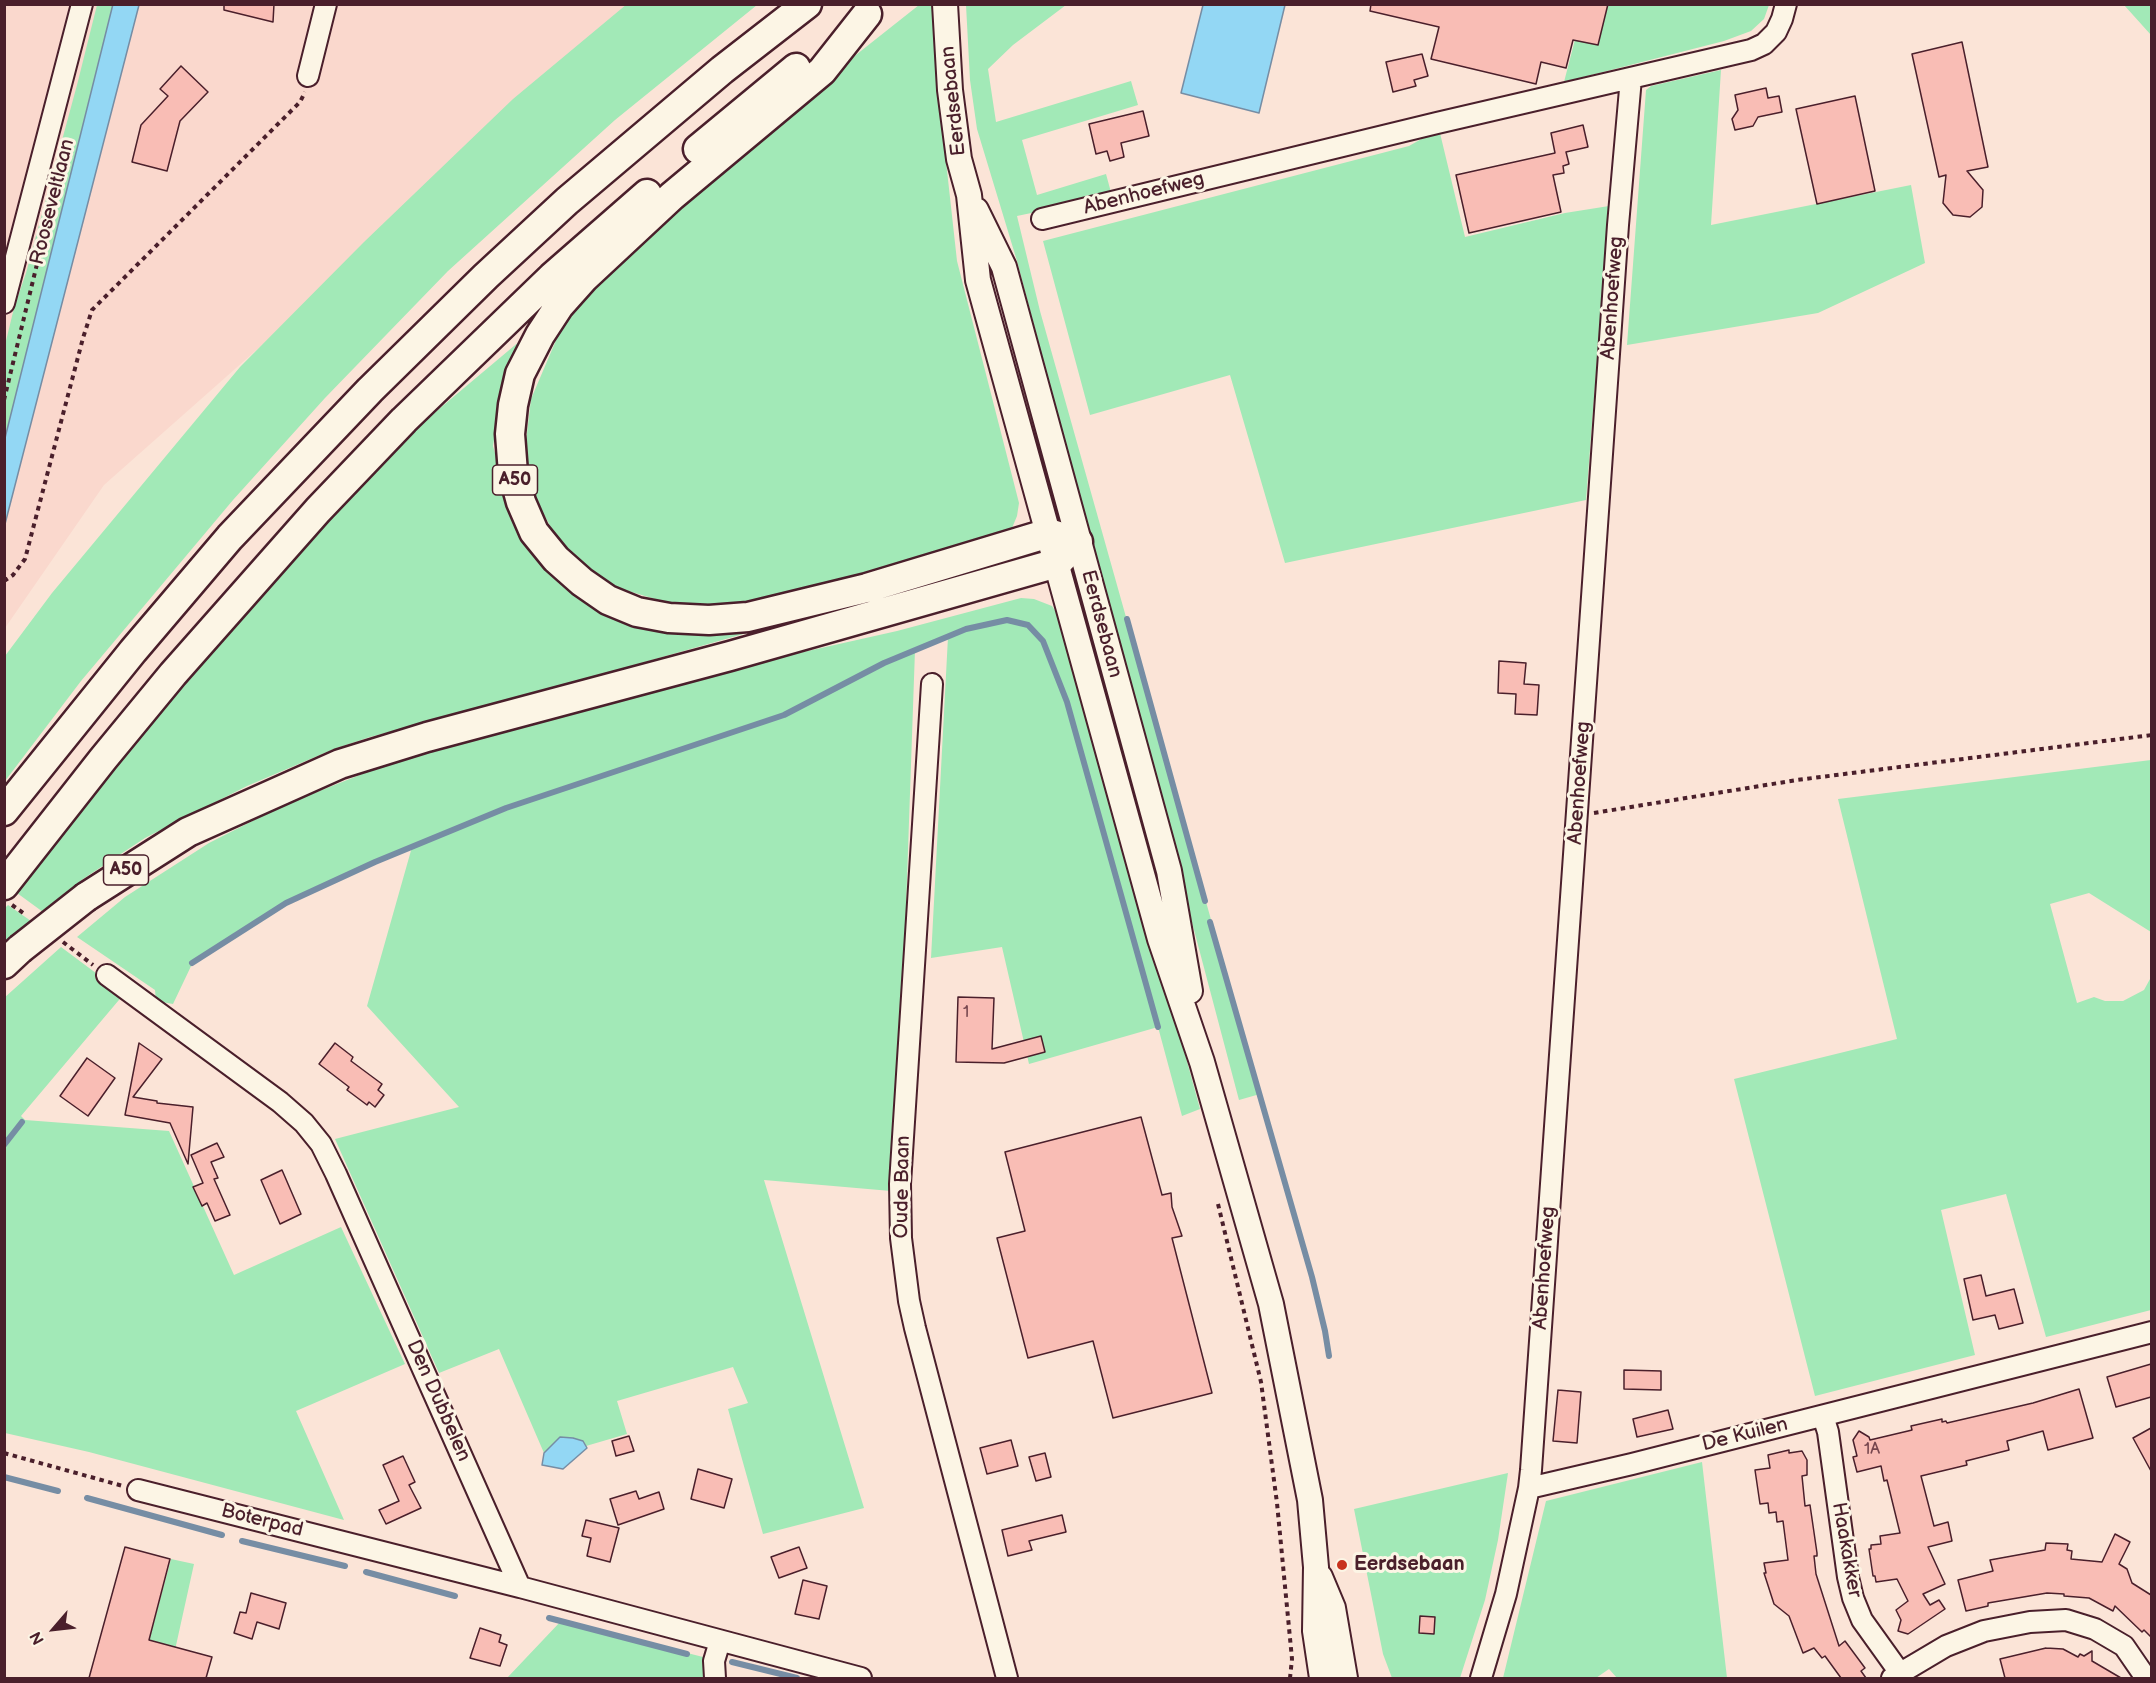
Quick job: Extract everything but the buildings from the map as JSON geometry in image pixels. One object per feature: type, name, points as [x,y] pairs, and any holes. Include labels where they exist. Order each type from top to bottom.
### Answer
[{"type":"highway","points":[[4,811],[133,651],[230,537],[362,398],[486,276],[567,201],[722,70],[807,4]]},
{"type":"highway","name":"A50","points":[[873,9],[822,71],[672,196],[584,278],[559,306],[540,335],[520,374],[513,405],[510,434],[513,473],[521,502],[534,532],[541,541],[556,559],[591,588],[608,600],[637,612],[669,618],[709,620],[748,617],[867,588],[1049,533]]},
{"type":"highway","name":"A50","points":[[4,885],[117,742],[257,577],[404,420],[569,261],[744,109],[873,9]]},
{"type":"highway","points":[[1049,533],[1078,542],[1057,563]]},
{"type":"highway","name":"A50","points":[[12,956],[86,897],[188,832],[340,764],[427,737],[730,656],[1057,563]]},
{"type":"main road","name":"Eerdsebaan","points":[[945,4],[950,90],[959,159],[969,195],[978,280],[1160,939],[1202,1062],[1271,1304],[1310,1500],[1316,1567],[1315,1620],[1322,1678]]},
{"type":"main road","name":"Eerdsebaan","points":[[969,195],[1004,267],[1170,871],[1202,1062]]},
{"type":"main road","name":"Eerdsebaan","points":[[1316,1567],[1333,1608],[1345,1678]]},
{"type":"street","name":"Rooseveltlaan","points":[[4,303],[82,4]]},
{"type":"street","points":[[308,76],[326,4]]},
{"type":"street","name":"Abenhoefweg","points":[[1042,219],[1757,48],[1776,32],[1786,4]]},
{"type":"street","name":"Abenhoefweg","points":[[1529,1488],[1631,78]]},
{"type":"street","name":"Oude Baan","points":[[932,684],[900,1184],[901,1238],[915,1328],[1007,1678]]},
{"type":"street","name":"Den Dubbelen","points":[[107,975],[280,1102],[304,1123],[321,1144],[520,1587]]},
{"type":"street","name":"De Kuilen","points":[[1529,1488],[2151,1332]]},
{"type":"street","name":"Haakakker","points":[[1823,1416],[1828,1432],[1848,1577],[1853,1598],[1862,1620],[1896,1676],[1946,1646],[1984,1631],[2030,1622],[2066,1620],[2095,1629],[2124,1646],[2146,1678]]},
{"type":"street","points":[[1481,1678],[1506,1594],[1529,1488]]},
{"type":"street","name":"Boterpad","points":[[138,1490],[520,1587]]},
{"type":"street","points":[[520,1587],[861,1678]]},
{"type":"street","points":[[715,1678],[714,1661],[720,1641]]},
{"type":"path","points":[[4,581],[14,575],[25,559],[92,310],[300,102],[306,90],[308,76]]},
{"type":"path","name":"Rooseveltlaan","points":[[4,400],[57,185]]},
{"type":"path","points":[[1612,810],[1797,780],[2151,735]]},
{"type":"path","points":[[1218,1203],[1261,1382],[1277,1503],[1292,1659],[1290,1678]]},
{"type":"path","points":[[4,1453],[138,1490]]},
{"type":"shaded area","points":[[5,5],[646,5],[104,485],[5,628]]},
{"type":"green space","points":[[627,4],[757,5],[615,120],[448,271],[325,398],[233,500],[81,681],[5,781],[5,656],[52,593],[240,367],[364,242],[513,99]]},
{"type":"green space","points":[[97,5],[113,5],[5,438],[5,345]]},
{"type":"green space","points":[[919,5],[938,5],[939,98],[957,261],[1019,503],[1012,528],[993,541],[783,596],[712,607],[665,602],[615,587],[583,565],[555,535],[534,496],[525,450],[531,399],[560,331],[606,267],[708,172]]},
{"type":"green space","points":[[966,5],[1066,5],[1013,45],[988,69],[996,122],[1131,81],[1138,105],[1022,140],[1037,195],[1106,174],[1112,196],[1017,216],[1040,311],[1260,1094],[1239,1100],[1017,261],[977,129],[970,80]]},
{"type":"green space","points":[[1584,5],[1769,5],[1764,19],[1751,31],[1724,41],[1564,82]]},
{"type":"green space","points":[[2124,5],[2151,5],[2151,35]]},
{"type":"green space","points":[[1721,70],[1711,225],[1911,185],[1925,263],[1818,313],[1627,345],[1646,90],[1651,86]]},
{"type":"green space","points":[[1439,129],[1465,237],[1565,213],[1609,206],[1586,500],[1285,563],[1230,375],[1090,415],[1043,241],[1409,146]]},
{"type":"green space","points":[[533,330],[502,391],[493,446],[510,506],[609,614],[814,614],[493,705],[370,737],[334,749],[247,786],[145,838],[83,879],[43,912],[17,893],[98,789],[275,576],[370,467]]},
{"type":"green space","points":[[1021,598],[1034,599],[1052,606],[1071,635],[1200,1109],[1182,1116],[1158,1027],[1029,1064],[1002,947],[931,958],[948,637],[915,650],[903,993],[891,1191],[764,1180],[864,1508],[763,1534],[728,1409],[748,1403],[733,1367],[617,1401],[627,1434],[586,1446],[583,1441],[561,1437],[544,1453],[499,1349],[439,1373],[335,1139],[459,1107],[367,1006],[412,847],[343,875],[290,900],[236,932],[193,962],[173,1004],[156,1001],[155,990],[77,937],[125,897],[209,843],[284,805],[380,767],[448,745],[723,670],[897,631]]},
{"type":"green space","points":[[2151,760],[2151,932],[2089,893],[2050,904],[2077,1003],[2094,997],[2105,1001],[2123,1001],[2144,990],[2150,979],[2151,1310],[2046,1337],[2006,1194],[1941,1210],[1975,1355],[1815,1396],[1734,1079],[1897,1039],[1838,799]]},
{"type":"green space","points":[[8,905],[31,921],[5,944],[4,909]]},
{"type":"green space","points":[[61,947],[124,994],[21,1116],[25,1120],[169,1131],[234,1275],[341,1227],[405,1364],[296,1411],[344,1520],[89,1452],[5,1433],[4,998]]},
{"type":"green space","points":[[1702,1462],[1727,1678],[1617,1678],[1609,1669],[1596,1678],[1503,1678],[1546,1501]]},
{"type":"green space","points":[[1508,1473],[1498,1540],[1485,1600],[1460,1678],[1392,1678],[1383,1654],[1354,1509]]},
{"type":"green space","points":[[171,1559],[194,1564],[175,1650],[167,1678],[139,1678]]},
{"type":"green space","points":[[561,1621],[707,1658],[710,1678],[507,1678]]},
{"type":"water","points":[[113,4],[139,5],[5,524],[5,438]]},
{"type":"water","points":[[1203,5],[1285,5],[1259,113],[1181,93]]},
{"type":"water","points":[[560,1437],[583,1441],[587,1448],[563,1469],[542,1465],[544,1453]]},
{"type":"waterway","points":[[1127,619],[1205,901]]},
{"type":"waterway","points":[[192,963],[286,903],[375,862],[506,808],[784,715],[884,663],[966,629],[1007,620],[1028,625],[1043,641],[1067,702],[1158,1027]]},
{"type":"waterway","points":[[1210,922],[1312,1277],[1329,1356]]},
{"type":"waterway","points":[[4,1145],[22,1122]]},
{"type":"waterway","points":[[4,1477],[58,1491]]},
{"type":"waterway","points":[[87,1498],[222,1535]]},
{"type":"waterway","points":[[242,1541],[345,1566]]},
{"type":"waterway","points":[[366,1572],[455,1596]]},
{"type":"waterway","points":[[549,1618],[687,1654]]},
{"type":"waterway","points":[[732,1662],[797,1678]]},
{"type":"place","name":"Eerdsebaan","points":[[1342,1565]]}]
